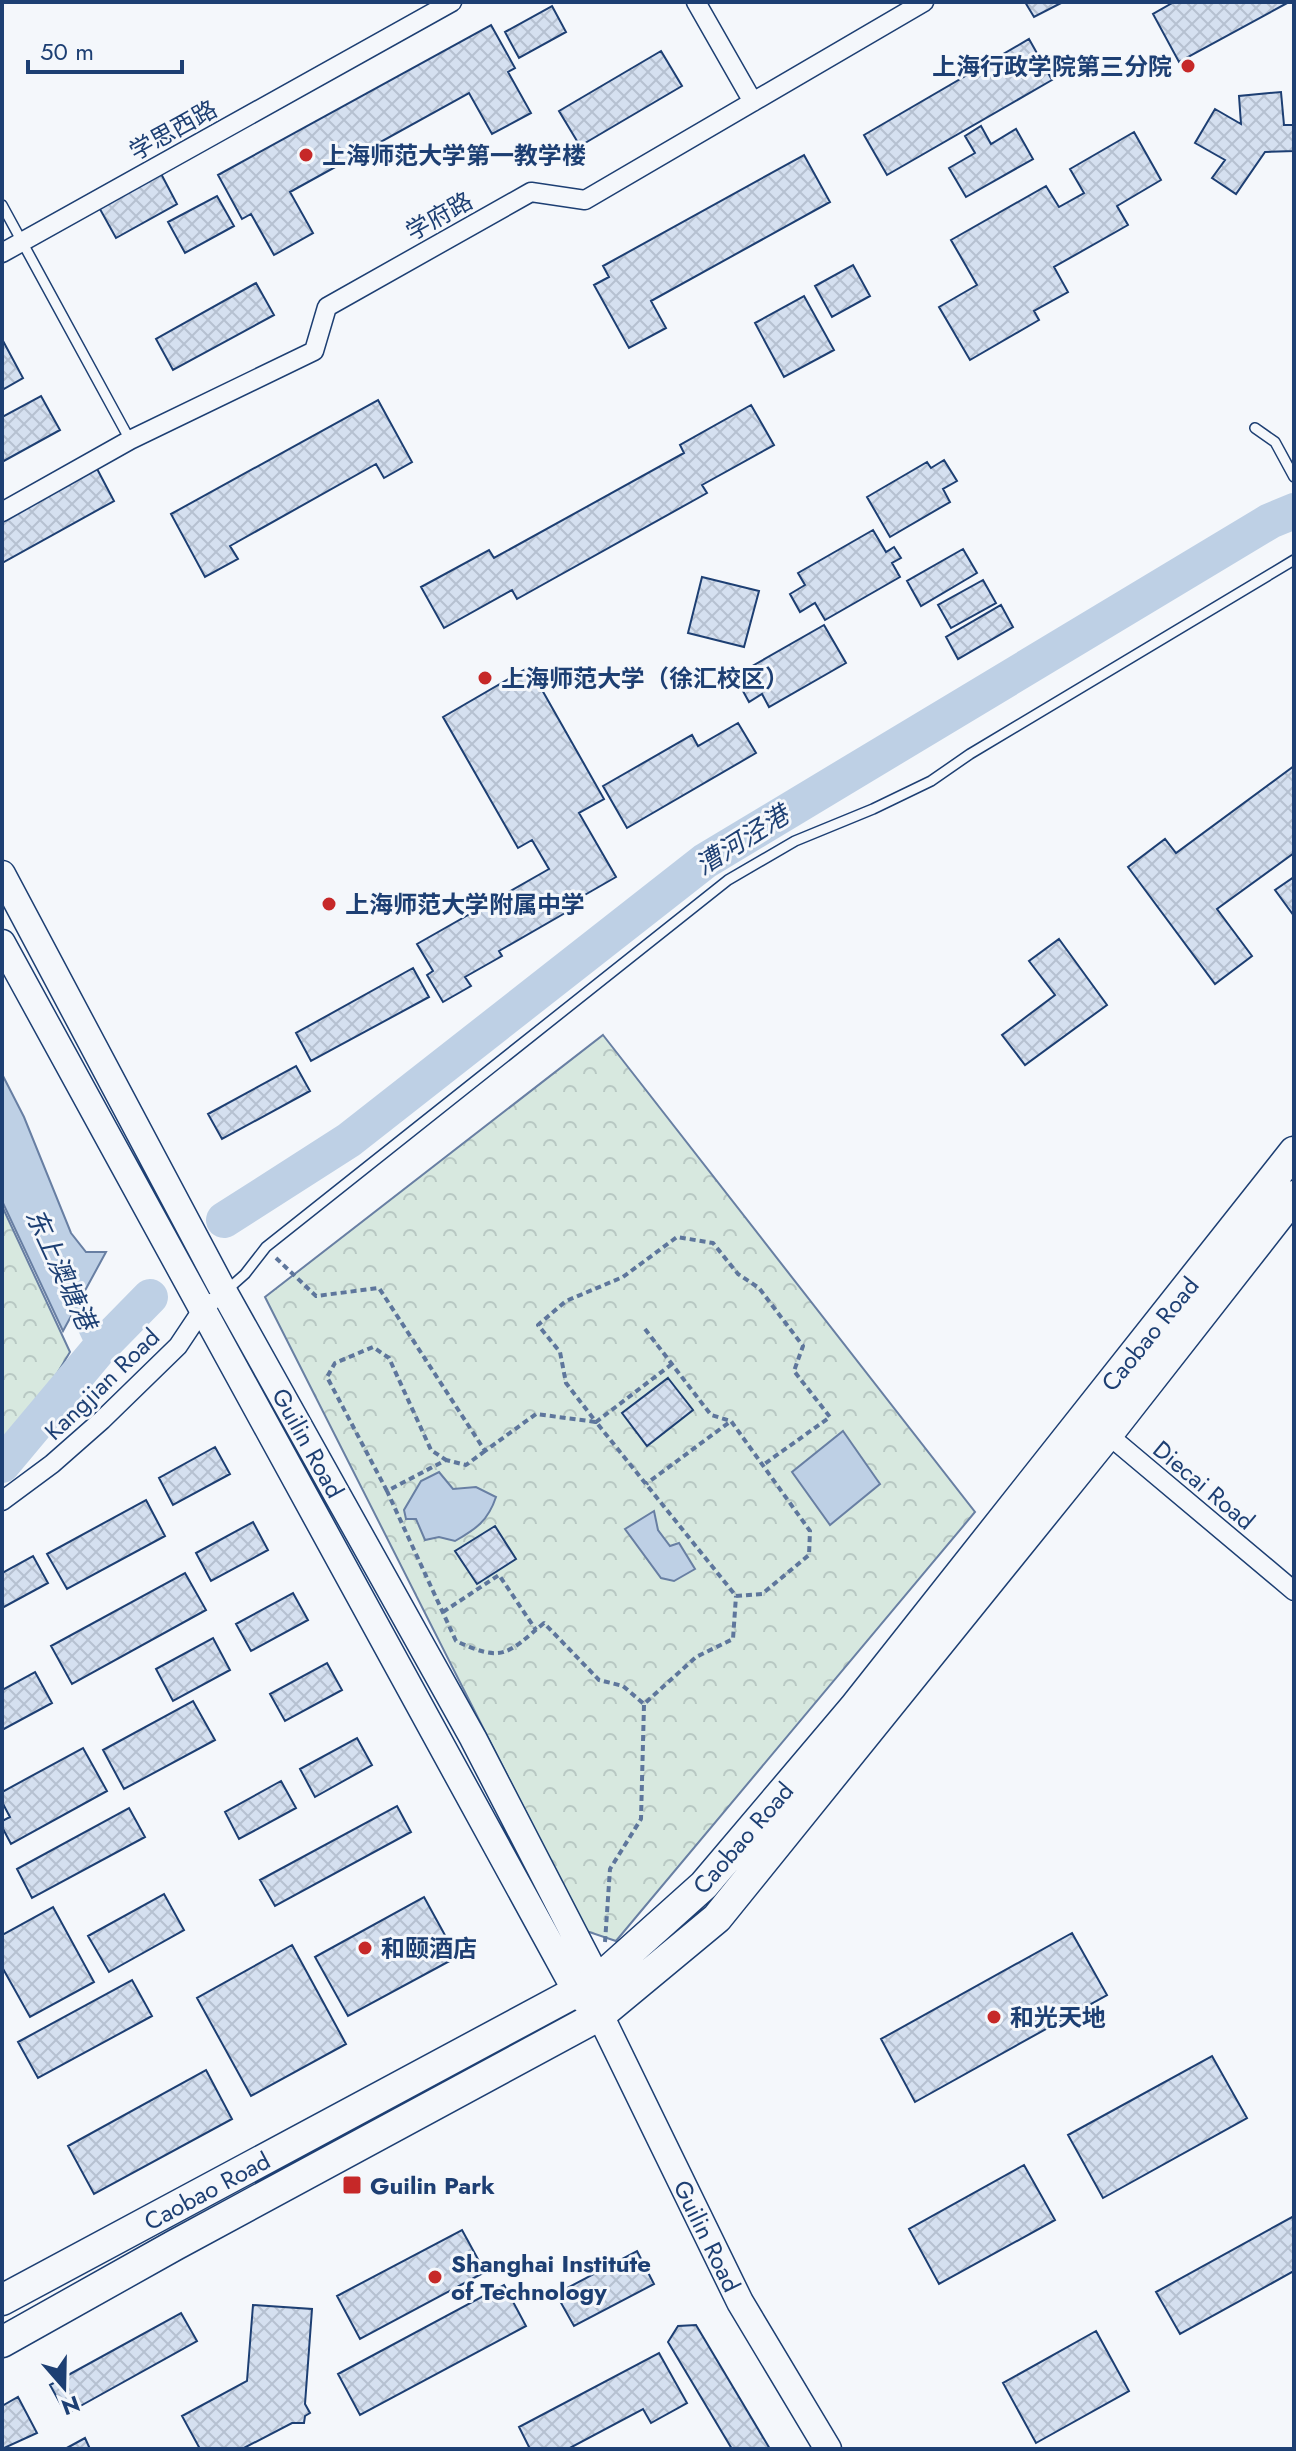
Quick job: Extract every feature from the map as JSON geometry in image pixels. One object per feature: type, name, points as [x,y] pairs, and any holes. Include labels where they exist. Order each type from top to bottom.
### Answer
[{"type":"main road","name":"Guilin Road","points":[[2,874],[224,1292],[473,1738],[600,2015],[740,2302],[828,2449]]},
{"type":"main road","name":"Guilin Road","points":[[2,943],[202,1310],[588,1986]]},
{"type":"main road","name":"Caobao Road","points":[[2,2342],[600,2015],[717,1918],[1096,1425],[1294,1152]]},
{"type":"main road","name":"Caobao Road","points":[[2,2300],[588,1986],[714,1873],[1294,1196]]},
{"type":"street","name":"学思西路","points":[[2,253],[452,2]]},
{"type":"street","points":[[696,2],[753,102]]},
{"type":"street","name":"学府路","points":[[2,512],[130,440],[314,351],[327,307],[531,192],[585,200],[924,2]]},
{"type":"street","name":"Kangjian Road","points":[[2,1501],[52,1464],[102,1420],[178,1346],[202,1310],[224,1292]]},
{"type":"street","name":"Diecai Road","points":[[1096,1425],[1294,1591]]},
{"type":"lane","points":[[2,205],[130,440]]},
{"type":"lane","points":[[1255,428],[1275,442],[1294,477]]},
{"type":"lane","points":[[224,1292],[245,1274],[266,1247],[728,880],[795,841],[931,781],[970,754],[1294,560]]},
{"type":"path","points":[[605,1944],[610,1869],[641,1819],[644,1704],[696,1657],[733,1639],[736,1596],[566,1383],[560,1352],[538,1325],[566,1301],[623,1277],[677,1237],[713,1243],[738,1274],[759,1288],[803,1346],[794,1371],[830,1417],[763,1465]]},
{"type":"path","points":[[266,1247],[316,1296],[379,1288],[485,1451]]},
{"type":"path","points":[[645,1329],[711,1415],[731,1421],[810,1531],[809,1555],[762,1594],[736,1596]]},
{"type":"path","points":[[644,1704],[623,1686],[599,1680],[544,1623],[510,1651],[485,1655],[456,1641],[387,1491],[327,1377],[335,1363],[373,1347],[389,1358],[431,1450],[446,1460],[466,1465],[536,1414],[596,1422],[672,1364]]},
{"type":"path","points":[[646,1484],[731,1421]]},
{"type":"path","points":[[387,1491],[446,1460]]},
{"type":"path","points":[[443,1612],[499,1575],[536,1630]]},
{"type":"green space","points":[[603,1035],[975,1512],[616,1941],[586,1931],[265,1297]]},
{"type":"green space","points":[[2,1206],[70,1352],[2,1465]]},
{"type":"water","points":[[2,1074],[24,1117],[71,1233],[86,1252],[106,1252],[63,1331],[2,1201]]},
{"type":"water","points":[[843,1431],[880,1484],[830,1525],[792,1472]]},
{"type":"water","points":[[439,1472],[453,1489],[476,1487],[496,1497],[480,1524],[455,1541],[439,1537],[425,1540],[416,1519],[406,1519],[404,1510],[421,1481]]},
{"type":"water","points":[[654,1511],[658,1530],[670,1546],[679,1543],[695,1569],[674,1581],[661,1578],[625,1529]]},
{"type":"building","points":[[1025,2],[1063,2],[1034,17]]},
{"type":"building","points":[[1174,2],[1289,2],[1179,62],[1153,14]]},
{"type":"building","points":[[552,6],[566,32],[519,58],[505,32]]},
{"type":"building","name":"上海师范大学第一教学楼","points":[[491,25],[515,68],[508,72],[531,113],[492,134],[469,93],[290,192],[313,233],[274,255],[251,214],[242,219],[218,175]]},
{"type":"building","points":[[1029,39],[1052,80],[887,175],[864,135]]},
{"type":"building","points":[[661,51],[682,86],[580,146],[559,111]]},
{"type":"building","points":[[1281,92],[1284,125],[1294,125],[1294,151],[1265,152],[1236,194],[1212,178],[1225,160],[1195,143],[1215,109],[1241,124],[1239,96]]},
{"type":"building","points":[[981,126],[991,144],[1016,129],[1033,159],[966,197],[949,168],[975,153],[965,136]]},
{"type":"building","points":[[1134,132],[1161,180],[1117,206],[1128,225],[1054,267],[1068,292],[1034,311],[1039,320],[970,360],[939,307],[977,285],[951,240],[1046,186],[1059,207],[1084,193],[1070,169]]},
{"type":"building","points":[[804,155],[830,202],[651,301],[666,328],[629,348],[594,285],[609,277],[603,266]]},
{"type":"building","points":[[158,168],[177,204],[116,238],[96,202]]},
{"type":"building","points":[[217,196],[234,226],[185,253],[168,222]]},
{"type":"building","points":[[853,265],[870,296],[832,317],[815,286]]},
{"type":"building","points":[[256,283],[274,315],[173,370],[156,339]]},
{"type":"building","points":[[804,296],[834,350],[784,377],[755,323]]},
{"type":"building","points":[[2,339],[23,378],[2,390]]},
{"type":"building","points":[[41,396],[60,430],[2,462],[2,417]]},
{"type":"building","points":[[378,400],[412,462],[384,478],[376,464],[230,546],[238,559],[205,577],[171,514]]},
{"type":"building","points":[[751,405],[774,445],[702,485],[707,493],[517,599],[512,590],[444,628],[421,587],[489,550],[494,558],[684,453],[680,445]]},
{"type":"building","points":[[944,460],[957,481],[943,489],[950,502],[890,537],[867,497],[927,462],[931,468]]},
{"type":"building","points":[[95,465],[114,501],[2,563],[2,517]]},
{"type":"building","points":[[873,530],[886,552],[894,547],[901,558],[892,563],[900,577],[825,620],[815,603],[800,612],[790,594],[805,585],[798,573]]},
{"type":"building","points":[[963,549],[977,573],[921,606],[907,581]]},
{"type":"building","points":[[702,577],[759,591],[744,647],[688,633]]},
{"type":"building","points":[[983,580],[996,603],[951,628],[938,605]]},
{"type":"building","points":[[1001,605],[1013,627],[958,659],[946,637]]},
{"type":"building","points":[[824,625],[846,663],[769,707],[762,694],[749,702],[738,682],[751,675],[747,669]]},
{"type":"building","points":[[529,667],[604,799],[579,813],[616,877],[569,904],[572,909],[499,951],[502,956],[465,977],[471,986],[443,1002],[427,975],[433,971],[417,944],[549,869],[532,840],[518,848],[443,717]]},
{"type":"building","points":[[738,723],[756,753],[627,828],[603,786],[692,735],[698,746]]},
{"type":"building","points":[[1294,766],[1294,853],[1217,909],[1252,956],[1215,984],[1128,867],[1165,839],[1176,853]]},
{"type":"building","points":[[1294,877],[1294,916],[1275,890]]},
{"type":"building","points":[[1059,939],[1107,1005],[1025,1065],[1002,1035],[1055,995],[1029,961]]},
{"type":"building","points":[[413,968],[429,997],[311,1061],[296,1033]]},
{"type":"building","points":[[296,1066],[310,1091],[222,1139],[208,1114]]},
{"type":"building","points":[[668,1378],[693,1410],[647,1446],[622,1413]]},
{"type":"building","points":[[215,1447],[230,1474],[173,1505],[159,1478]]},
{"type":"building","points":[[146,1500],[165,1536],[67,1589],[47,1554]]},
{"type":"building","points":[[253,1522],[268,1550],[211,1581],[196,1553]]},
{"type":"building","points":[[495,1526],[516,1559],[477,1584],[455,1551]]},
{"type":"building","points":[[33,1556],[48,1583],[2,1608],[2,1573]]},
{"type":"building","points":[[185,1573],[206,1610],[72,1684],[51,1646]]},
{"type":"building","points":[[293,1593],[308,1620],[251,1651],[236,1624]]},
{"type":"building","points":[[213,1638],[230,1670],[173,1701],[156,1669]]},
{"type":"building","points":[[327,1663],[342,1690],[285,1721],[270,1694]]},
{"type":"building","points":[[35,1672],[52,1703],[2,1730],[2,1690]]},
{"type":"building","points":[[193,1701],[215,1740],[124,1789],[103,1750]]},
{"type":"building","points":[[357,1738],[372,1765],[315,1797],[300,1769]]},
{"type":"building","points":[[83,1748],[107,1791],[11,1844],[2,1827],[2,1821],[10,1817],[2,1802],[2,1792]]},
{"type":"building","points":[[281,1781],[296,1808],[239,1839],[225,1812]]},
{"type":"building","points":[[397,1806],[411,1832],[275,1906],[260,1880]]},
{"type":"building","points":[[129,1808],[145,1837],[32,1898],[17,1869]]},
{"type":"building","points":[[164,1894],[184,1930],[109,1972],[88,1936]]},
{"type":"building","points":[[424,1897],[457,1957],[348,2016],[315,1957]]},
{"type":"building","points":[[53,1907],[94,1982],[30,2017],[2,1967],[2,1935]]},
{"type":"building","name":"和光天地","points":[[1072,1933],[1107,1995],[915,2102],[881,2039]]},
{"type":"building","points":[[292,1945],[346,2044],[251,2096],[197,1998]]},
{"type":"building","points":[[132,1980],[152,2016],[38,2078],[18,2042]]},
{"type":"building","points":[[1212,2056],[1247,2118],[1103,2198],[1068,2135]]},
{"type":"building","points":[[206,2070],[232,2119],[94,2194],[68,2146]]},
{"type":"building","points":[[1024,2165],[1055,2220],[939,2284],[909,2229]]},
{"type":"building","points":[[1294,2216],[1294,2271],[1180,2334],[1156,2292]]},
{"type":"building","points":[[462,2230],[485,2272],[360,2339],[337,2296]]},
{"type":"building","points":[[637,2251],[654,2284],[574,2326],[556,2294]]},
{"type":"building","points":[[504,2285],[526,2326],[360,2415],[338,2374]]},
{"type":"building","points":[[253,2305],[312,2309],[305,2404],[310,2413],[305,2416],[304,2423],[292,2423],[242,2449],[200,2449],[182,2416],[247,2381]]},
{"type":"building","points":[[181,2313],[197,2341],[66,2414],[50,2385]]},
{"type":"building","points":[[696,2325],[770,2449],[732,2449],[668,2342],[678,2326]]},
{"type":"building","points":[[1096,2331],[1129,2391],[1036,2443],[1003,2383]]},
{"type":"building","points":[[659,2353],[687,2403],[651,2423],[643,2409],[568,2449],[530,2449],[519,2427]]},
{"type":"building","points":[[18,2397],[37,2433],[2,2449],[2,2406]]},
{"type":"building","points":[[85,2438],[90,2449],[65,2449]]},
{"type":"waterway","name":"漕河泾港","points":[[224,1220],[349,1140],[705,861],[1270,521],[1294,511]]},
{"type":"waterway","name":"东上澳塘港","points":[[66,1279],[99,1349]]},
{"type":"waterway","name":"漕河泾港","points":[[2,1465],[99,1349],[150,1297]]},
{"type":"place","name":"上海行政学院第三分院","points":[[1188,66]]},
{"type":"place","name":"上海师范大学第一教学楼","points":[[306,155]]},
{"type":"place","name":"上海师范大学（徐汇校区）","points":[[485,678]]},
{"type":"place","name":"上海师范大学附属中学","points":[[329,904]]},
{"type":"place","name":"和颐酒店","points":[[365,1948]]},
{"type":"place","name":"和光天地","points":[[994,2017]]},
{"type":"place","name":"Guilin Park","points":[[352,2185]]},
{"type":"place","name":"Shanghai Institute of Technology","points":[[435,2277]]}]
